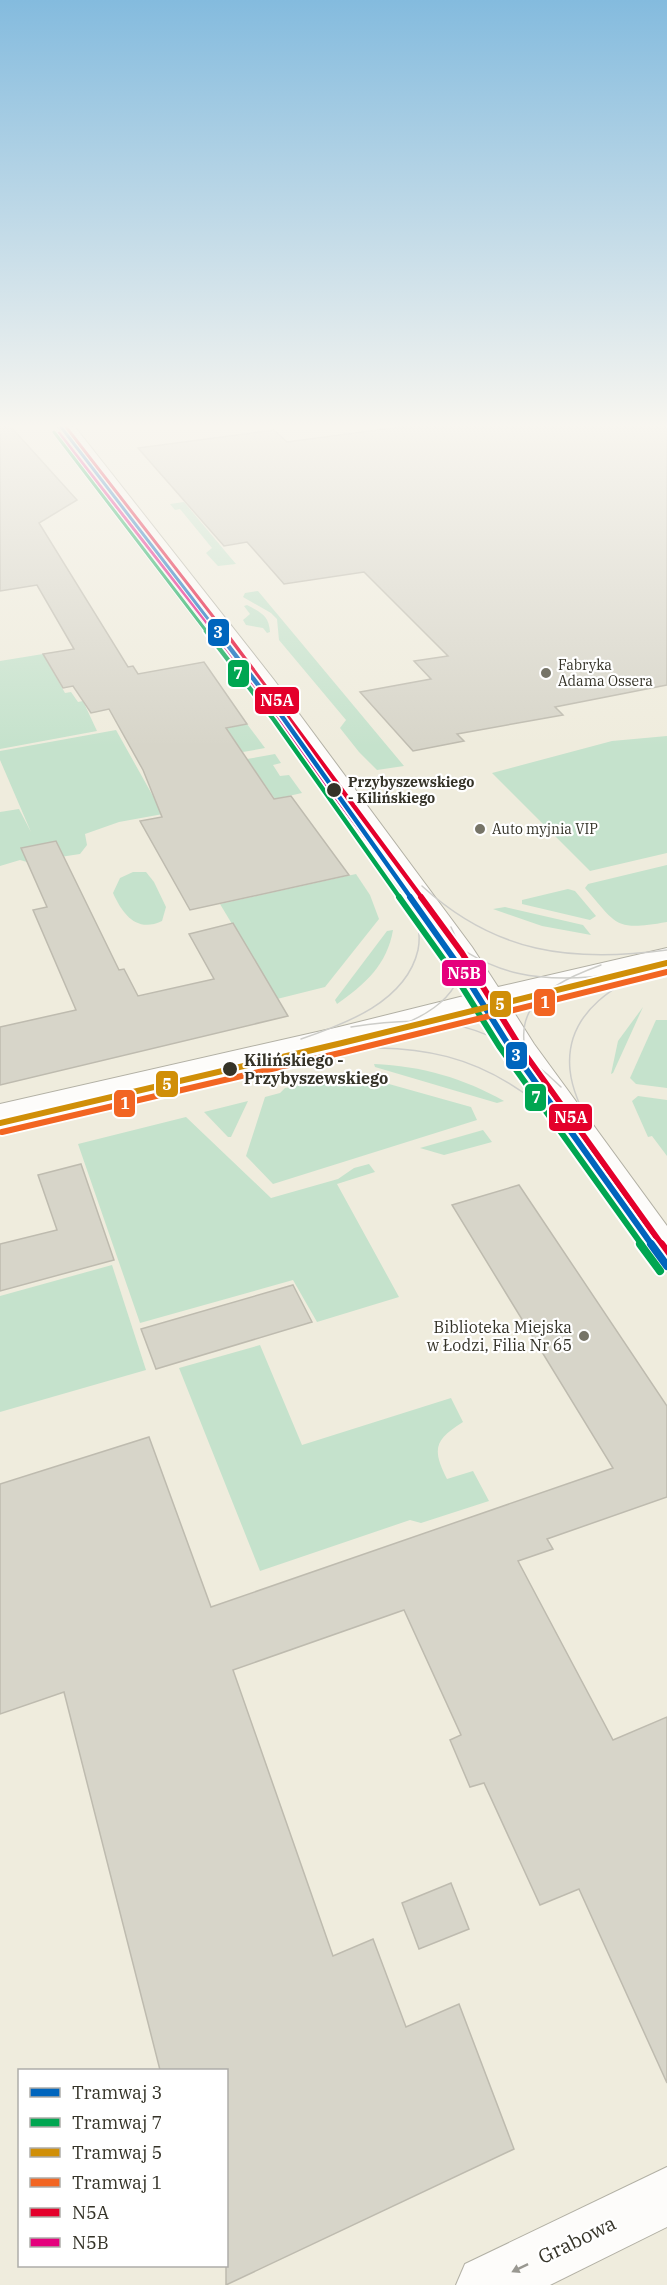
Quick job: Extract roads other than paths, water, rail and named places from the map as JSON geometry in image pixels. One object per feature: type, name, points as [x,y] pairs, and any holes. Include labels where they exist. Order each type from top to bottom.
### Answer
[{"type":"street","points":[[148,534],[306,739],[462,953],[544,1082],[667,1252]]},
{"type":"street","points":[[0,1115],[339,1037],[489,998],[667,957]]},
{"type":"street","name":"Grabowa","points":[[486,2285],[667,2196]]},
{"type":"tram line","name":"7","points":[[132,534],[274,720],[454,974],[499,1046],[660,1271]]},
{"type":"tram line","name":"3","points":[[142,534],[281,715],[461,969],[506,1041],[667,1266]]},
{"type":"tram line","points":[[422,886],[450,909],[478,926],[506,939],[536,948],[598,955],[667,950]]},
{"type":"tram line","points":[[301,1039],[354,1018],[372,1008],[401,984],[411,968],[419,943],[417,922],[409,896]]},
{"type":"tram line","points":[[429,923],[459,947]]},
{"type":"tram line","points":[[451,927],[459,947]]},
{"type":"tram line","points":[[411,1021],[434,1008],[447,996],[456,983],[461,967],[459,947]]},
{"type":"tram line","points":[[459,947],[496,967],[519,974],[571,978]]},
{"type":"tram line","points":[[590,1126],[577,1099],[571,1077],[571,1049],[576,1030],[586,1015],[614,989],[667,963]]},
{"type":"tram line","name":"5","points":[[0,1123],[342,1043],[667,963]]},
{"type":"tram line","points":[[571,978],[601,965]]},
{"type":"tram line","name":"1","points":[[2,1132],[344,1052],[667,972]]},
{"type":"tram line","points":[[571,978],[623,973]]},
{"type":"tram line","points":[[528,1058],[524,1045],[524,1027],[530,1011],[541,997],[571,978]]},
{"type":"tram line","points":[[351,1027],[411,1021]]},
{"type":"tram line","points":[[371,1036],[411,1021]]},
{"type":"tram line","points":[[411,1021],[465,1027],[513,1048],[528,1058]]},
{"type":"tram line","points":[[301,1053],[379,1048],[414,1050],[447,1057],[479,1068],[510,1084],[540,1105],[571,1133]]},
{"type":"tram line","points":[[528,1058],[561,1087]]},
{"type":"tram line","points":[[528,1058],[542,1092]]},
{"type":"place","name":"Fabryka Adama Ossera","points":[[546,673]]},
{"type":"place","name":"Przybyszewskiego - Kilińskiego","points":[[334,790]]},
{"type":"place","name":"Auto myjnia VIP","points":[[480,829]]},
{"type":"place","name":"Kilińskiego - Przybyszewskiego","points":[[230,1069]]},
{"type":"place","name":"Biblioteka Miejska w Łodzi, Filia Nr 65","points":[[584,1336]]}]
